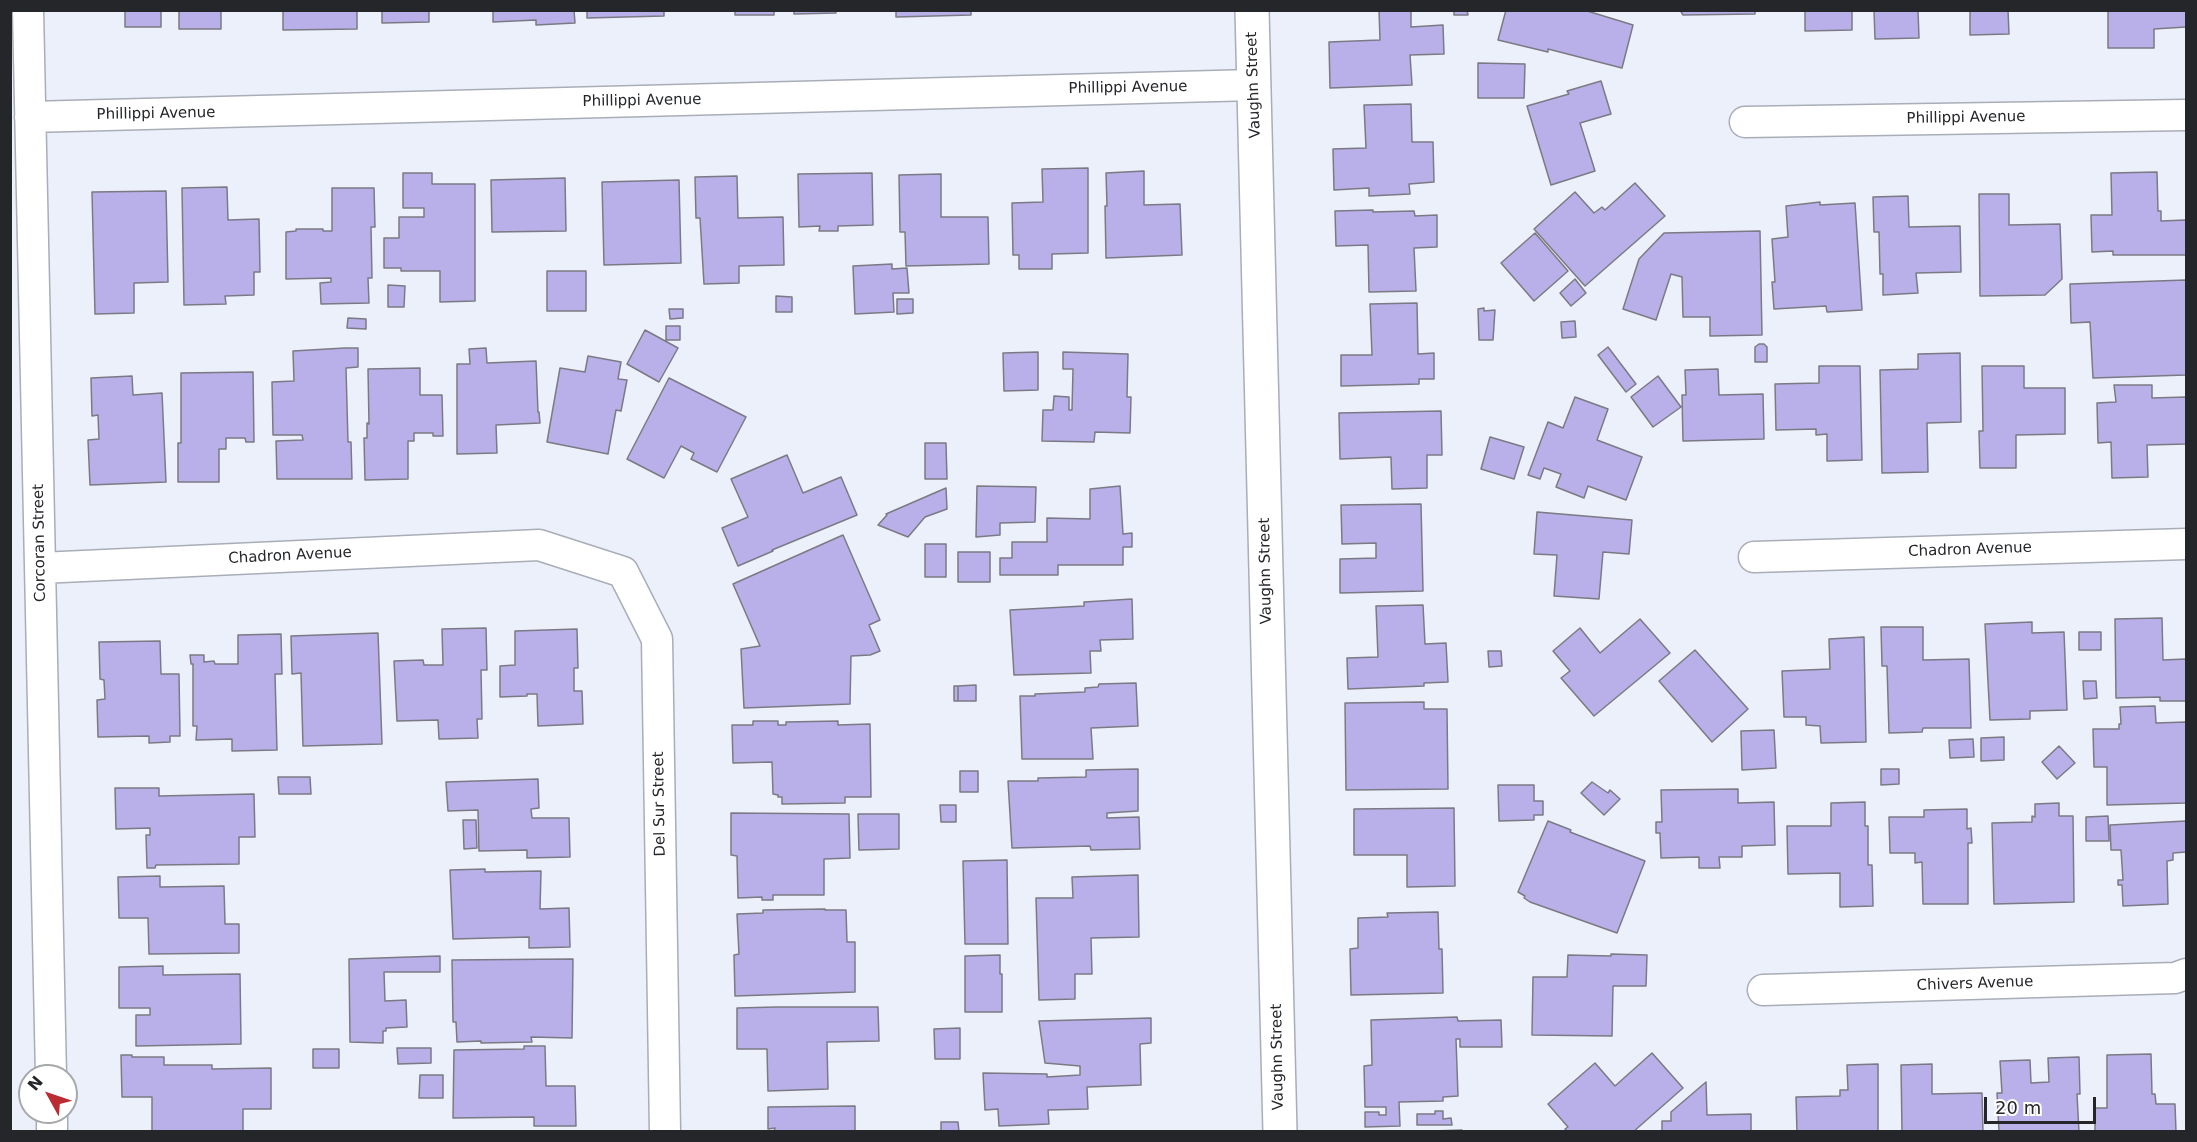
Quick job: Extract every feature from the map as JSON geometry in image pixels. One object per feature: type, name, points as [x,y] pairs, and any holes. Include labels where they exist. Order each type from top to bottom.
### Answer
[{"type":"street","name":"Corcoran Street","points":[[28,10],[51,1064]]},
{"type":"street","name":"Vaughn Street","points":[[1252,10],[1280,1131]]},
{"type":"street","name":"Phillippi Avenue","points":[[30,117],[1254,85]]},
{"type":"street","name":"Phillippi Avenue","points":[[1745,122],[2187,115]]},
{"type":"street","name":"Chadron Avenue","points":[[1754,557],[2187,544]]},
{"type":"street","name":"Chadron Avenue","points":[[40,568],[539,545]]},
{"type":"street","name":"Del Sur Street","points":[[539,545],[623,573],[657,639],[665,1131]]},
{"type":"street","name":"Chivers Avenue","points":[[1762,990],[2163,979],[2187,974]]},
{"type":"building","points":[[125,10],[161,10],[161,27],[125,27]]},
{"type":"building","points":[[179,10],[221,10],[221,29],[179,29]]},
{"type":"building","points":[[283,10],[357,10],[357,29],[283,30]]},
{"type":"building","points":[[382,10],[429,10],[429,22],[382,23]]},
{"type":"building","points":[[493,10],[574,10],[575,23],[536,25],[536,20],[493,22]]},
{"type":"building","points":[[587,10],[664,10],[664,16],[587,18]]},
{"type":"building","points":[[735,10],[774,10],[774,15],[735,15]]},
{"type":"building","points":[[794,10],[835,10],[836,13],[794,14]]},
{"type":"building","points":[[896,10],[971,10],[971,15],[896,17]]},
{"type":"building","points":[[1379,10],[1411,10],[1411,27],[1443,25],[1444,54],[1410,55],[1412,85],[1330,88],[1329,42],[1380,40]]},
{"type":"building","points":[[1454,10],[1467,10],[1468,15],[1454,15]]},
{"type":"building","points":[[1506,10],[1584,10],[1633,25],[1622,68],[1548,49],[1548,52],[1498,40]]},
{"type":"building","points":[[1680,10],[1755,10],[1755,14],[1683,15]]},
{"type":"building","points":[[1805,10],[1852,10],[1852,30],[1805,31]]},
{"type":"building","points":[[1874,10],[1918,10],[1919,38],[1875,39]]},
{"type":"building","points":[[1970,10],[2008,10],[2009,34],[1970,35]]},
{"type":"building","points":[[2108,10],[2186,10],[2186,27],[2154,29],[2154,48],[2108,48]]},
{"type":"building","points":[[1478,63],[1525,64],[1524,98],[1478,98]]},
{"type":"building","points":[[1601,81],[1611,114],[1580,123],[1595,171],[1551,185],[1527,106],[1569,94],[1567,91]]},
{"type":"building","points":[[1411,104],[1412,142],[1433,142],[1434,182],[1409,184],[1410,194],[1369,196],[1369,188],[1334,190],[1333,149],[1366,148],[1364,105]]},
{"type":"building","points":[[1088,168],[1088,253],[1052,254],[1052,269],[1019,269],[1019,255],[1013,255],[1012,203],[1043,202],[1042,169]]},
{"type":"building","points":[[1144,171],[1144,205],[1180,204],[1182,255],[1106,258],[1106,173]]},
{"type":"building","points":[[2157,172],[2158,211],[2161,211],[2161,221],[2186,220],[2186,255],[2113,255],[2113,251],[2092,252],[2091,215],[2112,215],[2111,173]]},
{"type":"building","points":[[403,173],[432,173],[432,184],[475,184],[475,301],[440,302],[440,271],[401,271],[401,268],[384,268],[384,238],[399,238],[399,217],[424,217],[424,208],[403,208]]},
{"type":"building","points":[[872,173],[873,225],[838,226],[838,231],[819,231],[820,226],[799,227],[798,174]]},
{"type":"building","points":[[941,174],[941,217],[988,217],[989,264],[906,266],[905,232],[900,232],[899,175]]},
{"type":"building","points":[[737,176],[738,218],[783,217],[784,265],[739,266],[739,283],[704,284],[700,218],[696,218],[695,177]]},
{"type":"building","points":[[565,178],[566,231],[492,232],[491,180]]},
{"type":"building","points":[[679,180],[681,263],[604,265],[602,182]]},
{"type":"building","points":[[1635,183],[1665,216],[1585,286],[1534,229],[1575,192],[1594,213],[1602,207],[1605,210]]},
{"type":"building","points":[[227,187],[228,220],[259,219],[260,272],[254,272],[254,295],[225,296],[226,304],[184,305],[182,188]]},
{"type":"building","points":[[332,188],[374,188],[375,227],[371,227],[372,278],[368,278],[369,303],[321,304],[320,283],[331,282],[331,278],[286,279],[286,232],[296,231],[296,229],[332,231]]},
{"type":"building","points":[[166,191],[168,282],[134,283],[134,313],[95,314],[92,192]]},
{"type":"building","points":[[1979,194],[2009,194],[2009,225],[2060,224],[2062,279],[2045,295],[1980,296]]},
{"type":"building","points":[[1908,196],[1909,227],[1960,226],[1961,272],[1916,273],[1918,293],[1883,295],[1879,232],[1874,232],[1873,197]]},
{"type":"building","points":[[1820,202],[1820,205],[1855,203],[1862,310],[1827,312],[1826,306],[1774,309],[1772,239],[1788,237],[1786,206]]},
{"type":"building","points":[[1373,210],[1373,212],[1414,211],[1415,216],[1437,215],[1437,247],[1414,248],[1416,291],[1369,292],[1368,245],[1336,246],[1335,211]]},
{"type":"building","points":[[1760,231],[1762,335],[1710,336],[1710,317],[1683,317],[1682,277],[1671,274],[1656,320],[1623,309],[1639,259],[1664,233]]},
{"type":"building","points":[[1535,233],[1568,271],[1534,301],[1501,263]]},
{"type":"building","points":[[892,264],[892,269],[907,268],[909,293],[893,293],[894,312],[855,314],[853,266]]},
{"type":"building","points":[[547,271],[586,271],[586,311],[547,311]]},
{"type":"building","points":[[1575,279],[1586,293],[1571,306],[1560,293]]},
{"type":"building","points":[[2186,280],[2186,375],[2093,378],[2090,322],[2071,323],[2070,284]]},
{"type":"building","points":[[388,285],[405,286],[404,307],[388,307]]},
{"type":"building","points":[[776,296],[792,297],[792,312],[776,312]]},
{"type":"building","points":[[897,299],[913,299],[913,313],[897,314]]},
{"type":"building","points":[[1417,303],[1418,354],[1434,353],[1434,379],[1419,379],[1419,384],[1341,386],[1341,355],[1372,355],[1370,304]]},
{"type":"building","points":[[1484,308],[1484,311],[1495,310],[1493,340],[1479,340],[1478,309]]},
{"type":"building","points":[[669,309],[683,309],[683,318],[670,319]]},
{"type":"building","points":[[348,318],[366,319],[366,329],[347,328]]},
{"type":"building","points":[[1575,321],[1576,337],[1562,338],[1561,322]]},
{"type":"building","points":[[666,326],[680,326],[680,340],[666,340]]},
{"type":"building","points":[[645,330],[678,348],[659,382],[627,364]]},
{"type":"building","points":[[1759,344],[1767,347],[1767,362],[1755,362],[1755,347]]},
{"type":"building","points":[[1608,347],[1636,384],[1626,392],[1598,355]]},
{"type":"building","points":[[358,348],[358,367],[346,368],[348,442],[351,442],[352,479],[277,479],[276,441],[303,440],[302,435],[273,435],[272,382],[294,381],[293,351]]},
{"type":"building","points":[[486,348],[487,363],[536,361],[540,423],[496,425],[497,453],[457,454],[457,364],[470,364],[469,349]]},
{"type":"building","points":[[1038,352],[1038,390],[1004,391],[1003,353]]},
{"type":"building","points":[[1063,352],[1128,354],[1127,397],[1131,397],[1130,433],[1095,432],[1094,442],[1042,441],[1043,410],[1053,410],[1054,396],[1069,397],[1069,410],[1072,410],[1073,369],[1063,369]]},
{"type":"building","points":[[1960,353],[1961,422],[1927,423],[1928,472],[1882,473],[1880,370],[1918,369],[1918,354]]},
{"type":"building","points":[[588,356],[621,362],[618,379],[627,380],[621,411],[616,410],[608,454],[547,442],[560,368],[585,372]]},
{"type":"building","points":[[1819,366],[1860,366],[1862,460],[1827,461],[1827,434],[1816,435],[1816,429],[1776,430],[1775,384],[1819,383]]},
{"type":"building","points":[[1982,366],[2024,366],[2024,388],[2065,388],[2065,434],[2016,435],[2016,468],[1980,468],[1979,431],[1983,431]]},
{"type":"building","points":[[420,368],[420,395],[442,395],[443,436],[433,436],[433,433],[414,433],[414,441],[408,441],[408,479],[365,480],[364,438],[367,438],[367,423],[369,424],[368,369]]},
{"type":"building","points":[[1718,369],[1719,395],[1763,394],[1764,439],[1683,441],[1682,395],[1686,395],[1685,370]]},
{"type":"building","points":[[253,372],[254,442],[246,442],[245,438],[226,438],[226,449],[219,449],[219,482],[178,482],[178,443],[181,443],[181,373]]},
{"type":"building","points":[[132,376],[133,395],[162,393],[166,482],[90,485],[88,440],[99,439],[98,415],[92,416],[91,378]]},
{"type":"building","points":[[1658,376],[1681,407],[1653,427],[1631,397]]},
{"type":"building","points":[[669,378],[746,417],[717,472],[691,459],[694,453],[681,446],[664,478],[627,459]]},
{"type":"building","points":[[2114,385],[2152,385],[2152,398],[2186,397],[2186,444],[2147,445],[2148,477],[2112,478],[2111,442],[2098,443],[2097,403],[2116,402]]},
{"type":"building","points":[[1575,397],[1608,409],[1597,440],[1642,457],[1626,500],[1588,486],[1584,498],[1556,487],[1561,474],[1544,468],[1540,479],[1528,475],[1548,422],[1563,428]]},
{"type":"building","points":[[1441,411],[1442,455],[1427,455],[1427,488],[1392,489],[1391,457],[1340,459],[1339,413]]},
{"type":"building","points":[[1490,437],[1524,447],[1514,479],[1481,469]]},
{"type":"building","points":[[925,443],[946,443],[947,479],[925,479]]},
{"type":"building","points":[[787,455],[803,493],[841,477],[857,515],[738,566],[722,528],[748,517],[731,479]]},
{"type":"building","points":[[977,486],[1036,487],[1035,522],[1000,523],[1000,535],[976,537]]},
{"type":"building","points":[[1120,486],[1123,534],[1132,533],[1132,547],[1123,547],[1123,565],[1058,565],[1058,575],[1000,575],[1000,558],[1012,558],[1012,542],[1047,542],[1047,518],[1090,519],[1090,489]]},
{"type":"building","points":[[946,488],[947,509],[925,517],[908,537],[878,525],[886,514]]},
{"type":"building","points":[[1421,504],[1423,591],[1340,593],[1340,559],[1376,558],[1376,543],[1342,544],[1341,505]]},
{"type":"building","points":[[1537,512],[1632,520],[1629,554],[1603,552],[1599,599],[1554,596],[1557,555],[1534,554]]},
{"type":"building","points":[[843,535],[880,620],[869,625],[880,651],[870,655],[851,656],[850,704],[744,708],[741,649],[760,646],[733,584]]},
{"type":"building","points":[[925,544],[946,544],[946,577],[925,577]]},
{"type":"building","points":[[958,552],[990,552],[990,582],[958,582]]},
{"type":"building","points":[[1132,599],[1133,639],[1100,640],[1101,651],[1090,651],[1091,673],[1014,675],[1010,610],[1084,606],[1084,602]]},
{"type":"building","points":[[1423,605],[1425,644],[1446,643],[1448,682],[1424,683],[1424,686],[1348,689],[1347,658],[1378,657],[1376,606]]},
{"type":"building","points":[[2162,618],[2163,660],[2186,659],[2186,701],[2160,701],[2160,697],[2116,698],[2115,619]]},
{"type":"building","points":[[1640,619],[1670,653],[1594,716],[1561,678],[1570,671],[1553,651],[1580,628],[1600,653]]},
{"type":"building","points":[[2032,622],[2032,633],[2064,632],[2067,710],[2030,711],[2030,719],[1990,720],[1985,624]]},
{"type":"building","points":[[1881,627],[1923,627],[1923,660],[1969,659],[1971,728],[1923,728],[1922,732],[1889,733],[1887,666],[1882,666]]},
{"type":"building","points":[[486,628],[487,670],[481,670],[482,719],[477,719],[478,738],[439,739],[438,720],[397,721],[394,661],[423,660],[424,665],[443,665],[442,629]]},
{"type":"building","points":[[577,629],[578,668],[574,668],[574,691],[582,691],[583,724],[538,726],[537,694],[500,697],[500,666],[515,665],[515,631]]},
{"type":"building","points":[[2079,632],[2101,632],[2101,650],[2079,650]]},
{"type":"building","points":[[378,633],[382,744],[303,746],[301,673],[292,674],[291,636]]},
{"type":"building","points":[[281,634],[282,674],[275,674],[277,750],[232,751],[232,739],[196,740],[197,726],[193,726],[193,664],[191,664],[190,655],[204,655],[204,662],[238,664],[238,635]]},
{"type":"building","points":[[1864,637],[1866,742],[1821,743],[1820,726],[1806,725],[1806,717],[1784,717],[1782,671],[1830,669],[1829,639]]},
{"type":"building","points":[[160,641],[161,674],[179,674],[180,736],[170,736],[170,742],[149,743],[149,736],[98,737],[97,700],[105,699],[104,680],[100,679],[99,642]]},
{"type":"building","points":[[1695,650],[1748,709],[1712,742],[1659,681]]},
{"type":"building","points":[[1488,651],[1501,651],[1502,666],[1489,667]]},
{"type":"building","points":[[2083,681],[2096,681],[2097,698],[2084,699]]},
{"type":"building","points":[[1136,683],[1138,726],[1091,728],[1093,759],[1022,759],[1020,696],[1085,692],[1085,688],[1098,687],[1099,684]]},
{"type":"building","points":[[976,685],[976,701],[958,701],[958,686]]},
{"type":"building","points":[[954,686],[958,686],[958,701],[954,701]]},
{"type":"building","points":[[1424,702],[1424,709],[1447,709],[1448,789],[1346,790],[1345,703]]},
{"type":"building","points":[[2155,706],[2156,723],[2186,722],[2186,803],[2107,805],[2107,767],[2094,767],[2093,729],[2119,729],[2120,707]]},
{"type":"building","points":[[753,721],[778,721],[778,725],[786,725],[786,722],[838,721],[838,725],[870,724],[871,797],[845,797],[845,803],[782,804],[782,797],[773,794],[772,762],[733,763],[732,725],[753,725]]},
{"type":"building","points":[[1774,730],[1776,768],[1742,770],[1741,731]]},
{"type":"building","points":[[2004,737],[2004,760],[1981,761],[1981,738]]},
{"type":"building","points":[[1973,739],[1974,757],[1950,758],[1949,740]]},
{"type":"building","points":[[2059,746],[2075,763],[2057,779],[2042,762]]},
{"type":"building","points":[[1138,769],[1138,811],[1107,813],[1107,818],[1139,817],[1140,849],[1091,850],[1090,846],[1012,848],[1008,781],[1086,777],[1086,770]]},
{"type":"building","points":[[1881,769],[1899,769],[1899,784],[1881,785]]},
{"type":"building","points":[[960,771],[978,771],[978,792],[960,792]]},
{"type":"building","points":[[278,777],[310,777],[311,794],[279,794]]},
{"type":"building","points":[[538,779],[539,808],[531,809],[532,818],[569,818],[570,857],[527,858],[527,850],[479,851],[478,810],[448,811],[446,782]]},
{"type":"building","points":[[1592,782],[1608,793],[1610,790],[1620,799],[1604,815],[1581,793]]},
{"type":"building","points":[[1498,785],[1534,785],[1534,801],[1543,801],[1543,815],[1534,815],[1534,820],[1499,821]]},
{"type":"building","points":[[115,788],[159,788],[159,796],[254,794],[255,837],[239,837],[239,864],[156,865],[155,868],[147,868],[146,835],[150,835],[150,828],[116,829]]},
{"type":"building","points":[[1738,789],[1738,803],[1774,802],[1775,845],[1742,846],[1742,857],[1719,857],[1720,868],[1699,868],[1699,857],[1661,858],[1660,833],[1656,833],[1656,822],[1662,822],[1661,790]]},
{"type":"building","points":[[1865,802],[1865,826],[1868,826],[1868,865],[1872,865],[1873,906],[1840,907],[1840,873],[1788,874],[1787,826],[1831,826],[1831,803]]},
{"type":"building","points":[[2059,803],[2059,816],[2073,816],[2074,902],[1994,904],[1992,823],[2032,822],[2032,816],[2035,817],[2035,804]]},
{"type":"building","points":[[940,805],[956,805],[956,822],[941,822]]},
{"type":"building","points":[[1454,808],[1455,886],[1407,887],[1407,855],[1354,855],[1354,809]]},
{"type":"building","points":[[1967,809],[1967,829],[1971,828],[1972,843],[1968,843],[1968,904],[1923,904],[1922,862],[1915,863],[1915,853],[1890,853],[1889,817],[1924,817],[1924,810]]},
{"type":"building","points":[[731,813],[849,814],[850,858],[824,859],[824,895],[773,895],[773,900],[762,900],[762,897],[738,898],[737,856],[731,855]]},
{"type":"building","points":[[858,814],[899,814],[899,849],[859,850]]},
{"type":"building","points":[[2108,816],[2109,841],[2086,841],[2086,817]]},
{"type":"building","points":[[463,820],[476,820],[477,848],[464,849]]},
{"type":"building","points":[[1548,821],[1645,861],[1617,933],[1530,902],[1518,892]]},
{"type":"building","points":[[2186,821],[2186,852],[2173,853],[2173,860],[2167,861],[2168,904],[2123,906],[2122,885],[2118,885],[2118,880],[2123,880],[2121,850],[2111,850],[2110,825]]},
{"type":"building","points":[[1007,860],[1008,944],[965,944],[963,861]]},
{"type":"building","points":[[485,869],[485,872],[541,871],[540,909],[569,908],[570,947],[529,948],[529,937],[453,939],[450,870]]},
{"type":"building","points":[[1138,875],[1139,937],[1091,938],[1092,974],[1075,974],[1075,999],[1039,1000],[1036,898],[1073,898],[1072,877]]},
{"type":"building","points":[[160,876],[160,887],[224,886],[225,924],[239,924],[239,953],[149,954],[148,918],[119,918],[118,877]]},
{"type":"building","points":[[763,910],[846,910],[847,942],[855,942],[855,992],[735,996],[734,955],[739,954],[737,914],[763,913]]},
{"type":"building","points":[[1438,912],[1443,993],[1351,995],[1350,949],[1358,948],[1358,918],[1388,917],[1387,913]]},
{"type":"building","points":[[1611,954],[1647,955],[1646,986],[1613,986],[1612,1036],[1532,1035],[1533,977],[1567,977],[1568,955],[1611,956]]},
{"type":"building","points":[[1000,955],[1002,1012],[965,1012],[965,956]]},
{"type":"building","points":[[440,956],[440,972],[384,972],[385,1001],[406,1000],[407,1027],[386,1028],[386,1031],[383,1031],[383,1043],[350,1042],[349,959]]},
{"type":"building","points":[[573,959],[572,1038],[531,1037],[532,1042],[457,1042],[456,1022],[453,1022],[452,960]]},
{"type":"building","points":[[163,966],[163,975],[240,974],[241,1044],[136,1046],[136,1015],[150,1015],[150,1008],[119,1008],[119,967]]},
{"type":"building","points":[[878,1007],[879,1041],[827,1042],[828,1089],[768,1091],[767,1049],[737,1049],[737,1008]]},
{"type":"building","points":[[1457,1017],[1458,1021],[1501,1020],[1502,1047],[1460,1047],[1460,1039],[1456,1039],[1458,1096],[1443,1097],[1443,1101],[1399,1102],[1400,1126],[1365,1127],[1365,1112],[1379,1112],[1379,1115],[1386,1115],[1386,1107],[1365,1107],[1364,1066],[1372,1065],[1371,1020]]},
{"type":"building","points":[[1151,1018],[1151,1043],[1140,1044],[1141,1085],[1087,1087],[1088,1109],[1048,1110],[1049,1124],[999,1126],[998,1109],[985,1110],[983,1073],[1047,1074],[1047,1077],[1080,1075],[1080,1066],[1045,1063],[1039,1021]]},
{"type":"building","points":[[960,1028],[960,1059],[935,1059],[934,1029]]},
{"type":"building","points":[[524,1046],[545,1046],[546,1086],[575,1086],[576,1126],[534,1126],[534,1117],[453,1118],[454,1050],[524,1049]]},
{"type":"building","points":[[397,1048],[431,1048],[431,1063],[398,1064]]},
{"type":"building","points":[[313,1049],[339,1049],[339,1068],[313,1068]]},
{"type":"building","points":[[1652,1053],[1683,1088],[1633,1132],[1568,1132],[1565,1129],[1568,1127],[1548,1104],[1595,1063],[1615,1086]]},
{"type":"building","points":[[2151,1054],[2152,1094],[2155,1094],[2156,1104],[2175,1104],[2176,1132],[2095,1132],[2095,1108],[2107,1108],[2107,1055]]},
{"type":"building","points":[[121,1055],[164,1057],[164,1065],[212,1065],[212,1069],[271,1068],[271,1109],[243,1109],[243,1132],[152,1132],[152,1097],[122,1097]]},
{"type":"building","points":[[2079,1057],[2080,1094],[2077,1094],[2079,1132],[1999,1132],[1997,1093],[2002,1093],[2000,1061],[2030,1060],[2031,1083],[2049,1082],[2048,1058]]},
{"type":"building","points":[[1878,1064],[1878,1132],[1797,1132],[1796,1097],[1840,1096],[1840,1090],[1848,1090],[1847,1065]]},
{"type":"building","points":[[1932,1064],[1932,1094],[1982,1093],[1983,1132],[1902,1132],[1901,1065]]},
{"type":"building","points":[[420,1075],[443,1075],[443,1098],[419,1098]]},
{"type":"building","points":[[1706,1082],[1707,1115],[1751,1114],[1751,1132],[1662,1132],[1662,1121],[1671,1121],[1671,1112]]},
{"type":"building","points":[[855,1106],[855,1132],[774,1132],[775,1128],[768,1129],[768,1107]]},
{"type":"building","points":[[1435,1111],[1443,1111],[1443,1119],[1451,1118],[1452,1125],[1417,1125],[1417,1114],[1435,1114]]},
{"type":"building","points":[[941,1122],[958,1122],[959,1132],[941,1132]]},
{"type":"building","points":[[1462,1130],[1462,1132],[1402,1132]]}]
